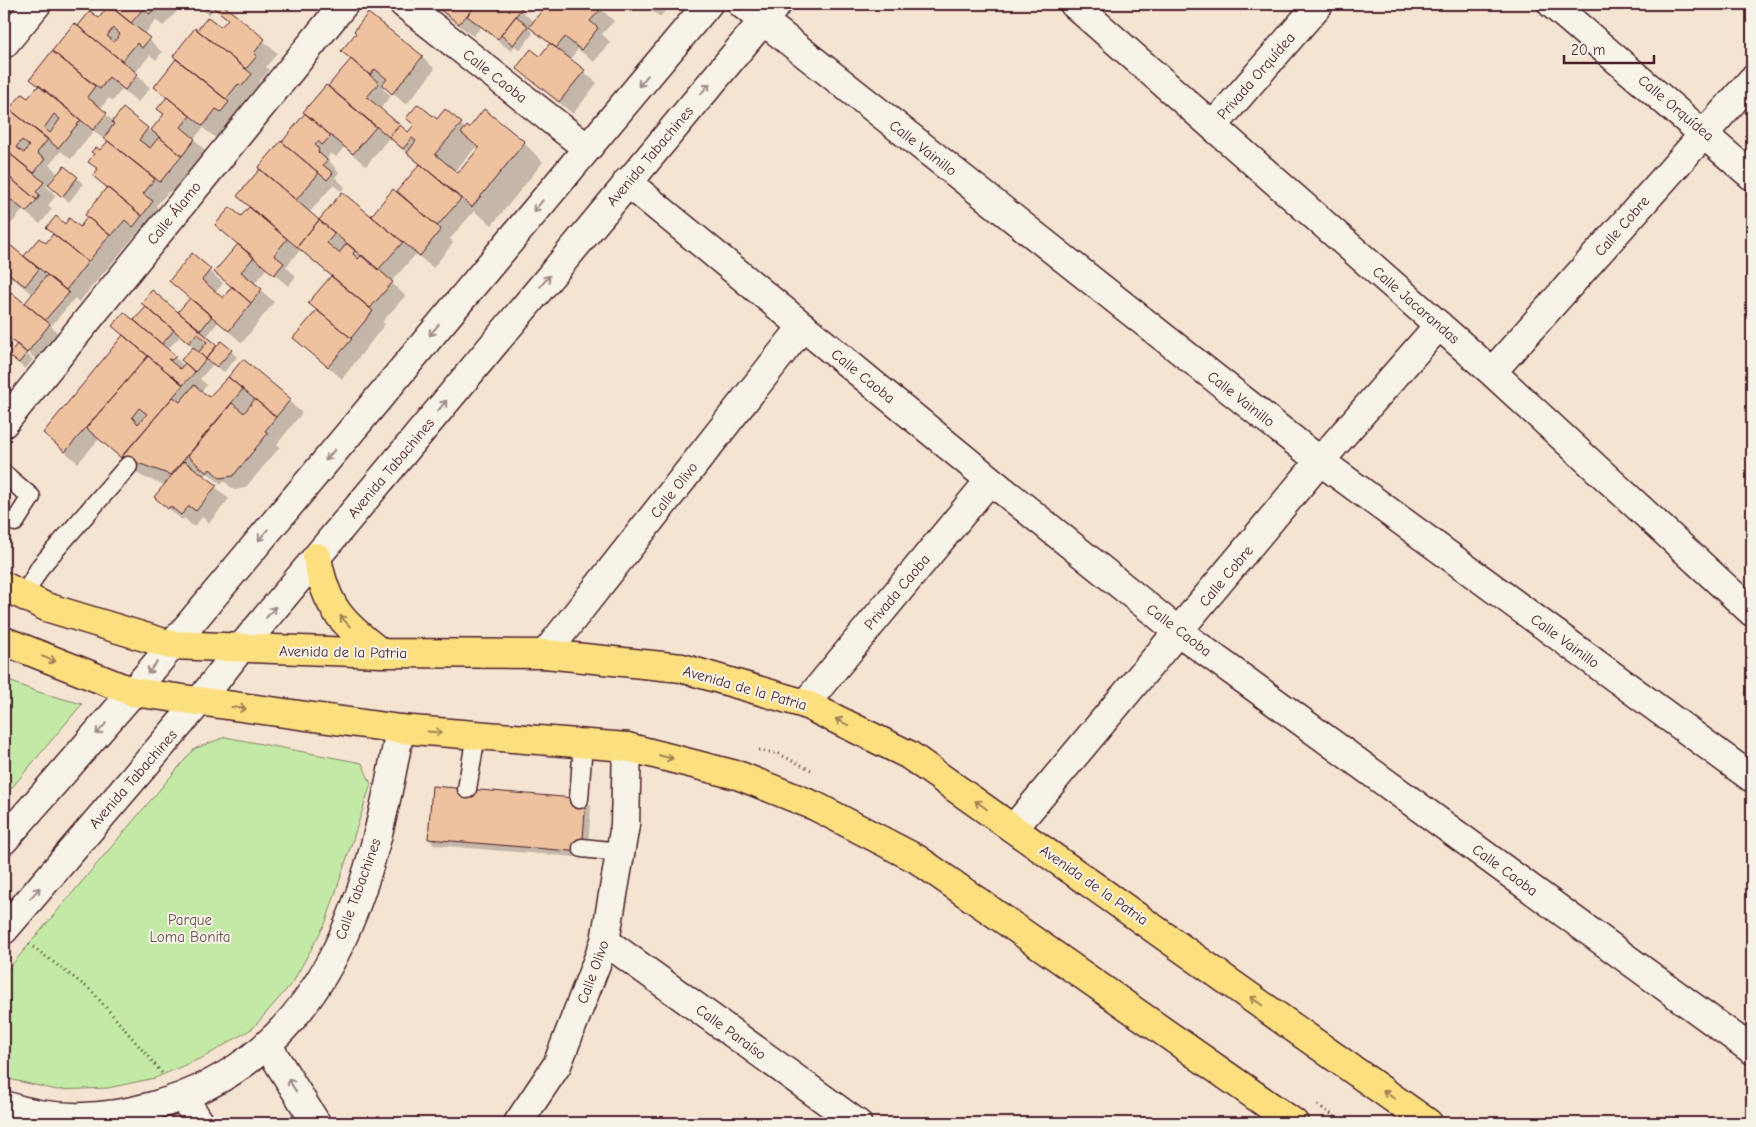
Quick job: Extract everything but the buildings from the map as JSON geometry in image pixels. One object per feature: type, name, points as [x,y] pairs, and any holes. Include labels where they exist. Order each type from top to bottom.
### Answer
[{"type":"main road","points":[[317,557],[322,585],[334,610],[353,631],[381,653]]},
{"type":"main road","name":"Avenida de la Patria","points":[[14,591],[46,607],[171,645],[240,650],[545,654],[682,668],[805,704],[909,755],[1428,1123]]},
{"type":"main road","points":[[4,641],[133,692],[198,703],[400,729],[626,747],[740,776],[815,806],[917,859],[1294,1123]]},
{"type":"street","points":[[4,44],[37,4]]},
{"type":"street","name":"Calle Álamo","points":[[4,423],[344,4]]},
{"type":"street","name":"Calle Caoba","points":[[404,4],[587,148]]},
{"type":"street","points":[[4,840],[133,692],[708,4]]},
{"type":"street","name":"Calle Vainillo","points":[[742,4],[770,13],[1320,462],[1752,778]]},
{"type":"street","name":"Calle Jacarandas","points":[[1074,4],[1492,372],[1752,612]]},
{"type":"street","name":"Privada Orquídea","points":[[1213,126],[1320,4]]},
{"type":"street","name":"Calle Orquídea","points":[[1552,4],[1704,132],[1752,176]]},
{"type":"street","name":"Avenida Tabachines","points":[[5,928],[198,703],[627,182],[770,13]]},
{"type":"street","name":"Calle Cobre","points":[[1492,372],[1752,80]]},
{"type":"street","name":"Calle Caoba","points":[[627,182],[990,480],[1179,632],[1752,1050]]},
{"type":"street","name":"Calle Cobre","points":[[1014,828],[1320,462],[1439,325]]},
{"type":"street","name":"Calle Olivo","points":[[545,654],[803,326]]},
{"type":"street","name":"Privada Caoba","points":[[805,704],[990,480]]},
{"type":"street","name":"Calle Tabachines","points":[[4,1105],[16,1110],[70,1118],[126,1114],[184,1098],[227,1074],[268,1046],[301,1009],[328,968],[352,916],[370,866],[387,800],[400,729]]},
{"type":"street","name":"Calle Olivo","points":[[518,1123],[557,1065],[606,941],[625,825],[626,747]]},
{"type":"street","name":"Calle Paraíso","points":[[606,941],[857,1123]]},
{"type":"street","points":[[268,1046],[316,1123]]},
{"type":"street","points":[[184,1098],[200,1123]]},
{"type":"lane","points":[[14,591],[40,567],[128,466]]},
{"type":"lane","points":[[4,474],[31,497],[14,522]]},
{"type":"lane","points":[[467,789],[476,735]]},
{"type":"lane","points":[[579,799],[583,743]]},
{"type":"lane","points":[[582,848],[620,852]]},
{"type":"path","points":[[5,928],[92,991],[184,1098]]},
{"type":"green space","points":[[4,679],[38,692],[82,704],[4,797]]},
{"type":"green space","name":"Parque Loma Bonita","points":[[225,737],[362,763],[371,784],[326,922],[293,982],[253,1028],[206,1056],[155,1078],[108,1088],[57,1090],[4,1078],[4,974],[194,749]]}]
